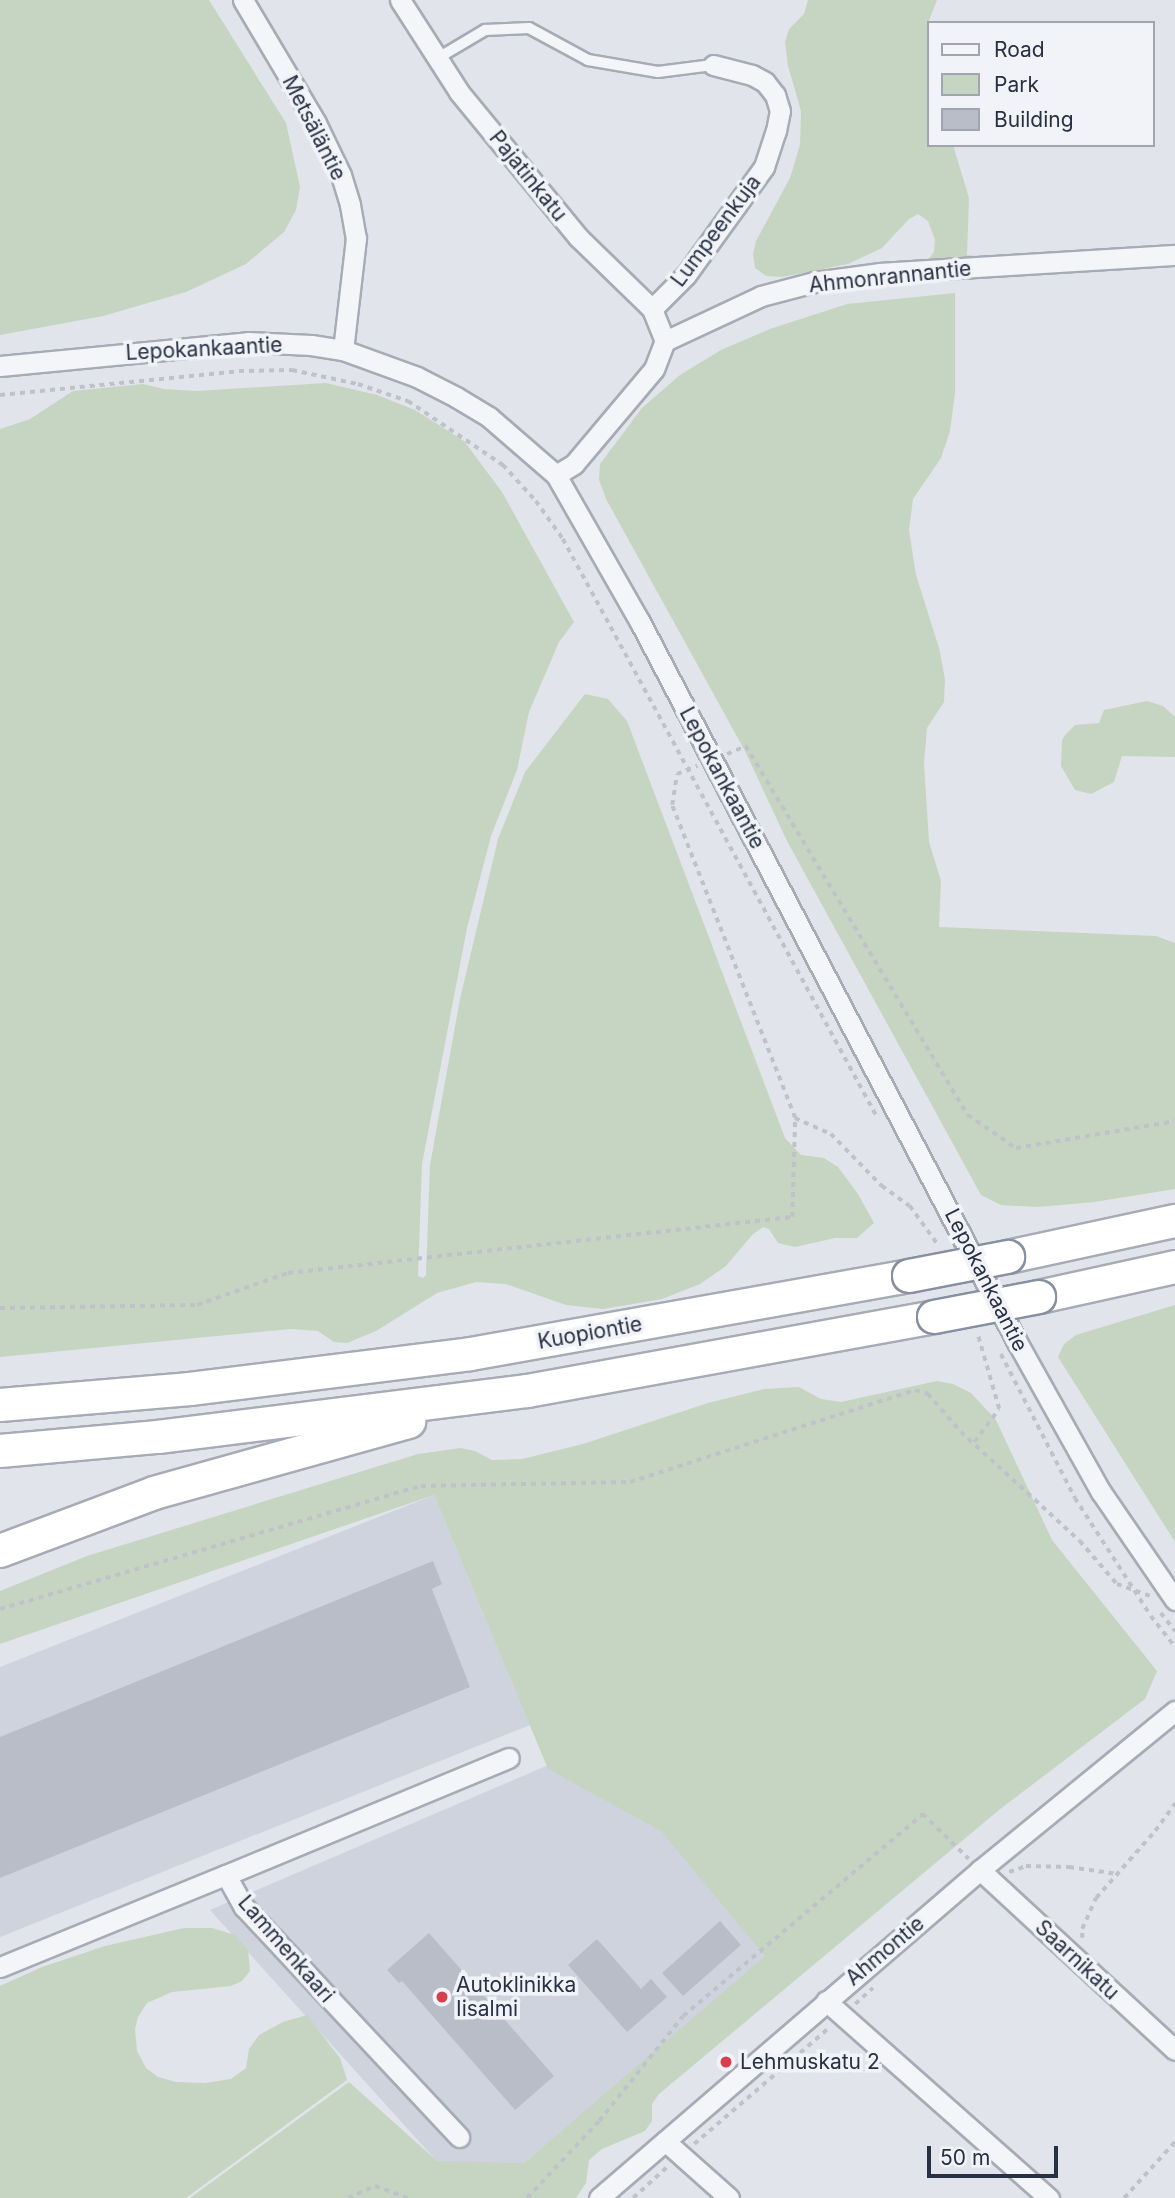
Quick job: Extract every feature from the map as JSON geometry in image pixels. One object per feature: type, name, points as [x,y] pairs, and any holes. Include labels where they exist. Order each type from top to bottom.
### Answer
[{"type":"highway","name":"Kuopiontie","points":[[0,1405],[190,1389],[471,1354],[909,1276],[1175,1221]]},
{"type":"highway","points":[[0,1451],[158,1437],[528,1391],[934,1317],[1175,1268]]},
{"type":"highway","points":[[0,1552],[153,1493],[528,1391]]},
{"type":"street","name":"Metsäläntie","points":[[243,0],[316,123],[341,175],[350,205],[356,238],[343,350]]},
{"type":"street","name":"Pajatinkatu","points":[[400,0],[459,92],[578,237],[653,309],[665,341]]},
{"type":"street","name":"Lumpeenkuja","points":[[653,309],[686,275],[764,167],[776,131],[780,111],[775,96],[765,82],[752,75],[713,65]]},
{"type":"street","name":"Ahmonrannantie","points":[[665,341],[761,296],[814,282],[880,273],[1175,255]]},
{"type":"street","points":[[556,475],[575,464],[654,369],[665,341]]},
{"type":"street","name":"Lepokankaantie","points":[[0,366],[248,342],[311,345],[343,350],[417,377],[456,397],[489,417],[556,475],[634,611],[1017,1342],[1101,1492],[1175,1600]]},
{"type":"street","name":"Ahmontie","points":[[599,2198],[826,2001],[986,1876],[1175,1711]]},
{"type":"street","points":[[226,1875],[509,1758]]},
{"type":"street","name":"Lammenkaari","points":[[0,1967],[226,1875],[244,1907],[459,2137]]},
{"type":"street","name":"Saarnikatu","points":[[986,1876],[1175,2050]]},
{"type":"street","points":[[826,2001],[1049,2198]]},
{"type":"street","points":[[665,2141],[729,2198]]},
{"type":"lane","points":[[438,58],[485,30],[529,28],[588,60],[658,72],[713,65]]},
{"type":"path","points":[[0,396],[239,371],[292,370],[358,384],[408,401],[503,466],[536,501],[563,539],[880,1124]]},
{"type":"path","points":[[0,1308],[197,1305],[289,1273],[792,1217],[795,1118],[672,805],[677,774],[746,746],[968,1115],[1016,1148],[1175,1121]]},
{"type":"path","points":[[939,1234],[945,1246]]},
{"type":"path","points":[[995,1342],[1075,1498],[1175,1647]]},
{"type":"path","points":[[0,1609],[421,1486],[630,1482],[915,1390],[928,1394],[961,1432],[1001,1471],[1016,1480],[1080,1541],[1117,1584],[1159,1603],[1162,1616],[1175,1631]]},
{"type":"path","points":[[1082,1945],[1082,1929],[1096,1898],[1175,1803]]},
{"type":"path","points":[[527,2198],[599,2121],[683,2016],[923,1815],[986,1876],[1026,1866],[1069,1867],[1117,1874]]},
{"type":"path","points":[[633,2198],[882,1980]]},
{"type":"path","points":[[1124,2198],[1175,2142]]},
{"type":"path","points":[[348,2198],[375,2186],[408,2198]]},
{"type":"shaded area","points":[[434,1495],[530,1725],[0,1937],[0,1667]]},
{"type":"shaded area","points":[[593,1746],[788,1941],[482,2198],[470,2198],[210,1910]]},
{"type":"green space","points":[[0,0],[209,0],[286,123],[300,187],[296,210],[284,232],[246,264],[186,292],[103,316],[0,335]]},
{"type":"green space","points":[[808,0],[937,0],[929,21],[926,21],[926,147],[954,147],[969,198],[967,255],[975,256],[972,262],[925,264],[934,252],[935,240],[928,221],[918,214],[909,219],[882,248],[848,264],[782,277],[766,276],[755,268],[753,254],[756,241],[790,178],[800,145],[801,111],[788,66],[785,42],[789,29],[804,14]]},
{"type":"green space","points":[[955,293],[955,393],[950,431],[941,458],[913,499],[909,530],[916,575],[939,648],[945,679],[944,702],[927,728],[924,763],[929,842],[941,881],[939,927],[1156,936],[1175,943],[1175,1189],[1094,1202],[1038,1207],[1001,1205],[981,1195],[787,841],[745,751],[606,499],[599,480],[600,464],[642,408],[680,375],[721,350],[770,329],[847,304]]},
{"type":"green space","points":[[326,383],[377,395],[415,410],[464,441],[502,492],[574,622],[559,642],[529,712],[517,770],[491,836],[467,928],[422,1164],[418,1276],[423,1278],[426,1275],[430,1165],[460,999],[498,839],[525,772],[585,694],[608,699],[627,721],[785,1138],[801,1155],[824,1158],[838,1167],[858,1194],[874,1223],[857,1238],[835,1238],[795,1247],[778,1243],[769,1229],[763,1227],[752,1235],[726,1266],[700,1284],[662,1299],[603,1309],[566,1305],[506,1284],[476,1282],[437,1293],[376,1331],[347,1343],[334,1342],[318,1331],[291,1329],[0,1357],[0,429],[30,419],[73,391],[143,384],[164,389],[197,391]]},
{"type":"green space","points":[[1147,701],[1163,706],[1175,717],[1175,757],[1122,756],[1114,782],[1091,794],[1075,790],[1061,766],[1062,740],[1066,734],[1075,725],[1099,723],[1104,710]]},
{"type":"green space","points":[[1175,1305],[1175,1542],[1058,1357],[1064,1344],[1076,1335]]},
{"type":"green space","points":[[937,1381],[953,1384],[971,1393],[996,1420],[1052,1540],[1157,1671],[1145,1699],[999,1810],[659,2094],[652,2104],[652,2121],[645,2131],[602,2149],[589,2160],[586,2183],[576,2198],[190,2198],[349,2082],[437,2161],[524,2163],[765,1956],[661,1831],[548,1769],[434,1495],[0,1644],[0,1591],[87,1556],[418,1454],[461,1448],[475,1451],[492,1460],[522,1459],[583,1444],[708,1403],[764,1389],[799,1387],[821,1399],[841,1402]]},
{"type":"green space","points":[[184,1928],[212,1928],[235,1935],[248,1950],[250,1971],[242,1981],[231,1986],[172,1992],[147,2003],[138,2017],[135,2029],[137,2051],[146,2068],[158,2077],[176,2082],[205,2083],[231,2079],[246,2068],[249,2049],[259,2035],[283,2022],[307,2015],[340,2058],[347,2080],[186,2198],[0,2198],[0,1986],[42,1967],[105,1946]]},
{"type":"building","points":[[433,1561],[442,1584],[432,1589],[470,1687],[0,1878],[0,1737]]},
{"type":"building","points":[[720,1921],[741,1945],[683,1996],[662,1973]]},
{"type":"building","points":[[429,1933],[554,2076],[515,2110],[402,1981],[399,1983],[387,1970]]},
{"type":"building","points":[[597,1939],[641,1989],[651,1979],[667,1997],[627,2032],[568,1965]]},
{"type":"place","name":"Autoklinikka Iisalmi","points":[[442,1997]]},
{"type":"place","name":"Lehmuskatu 2","points":[[726,2062]]}]
